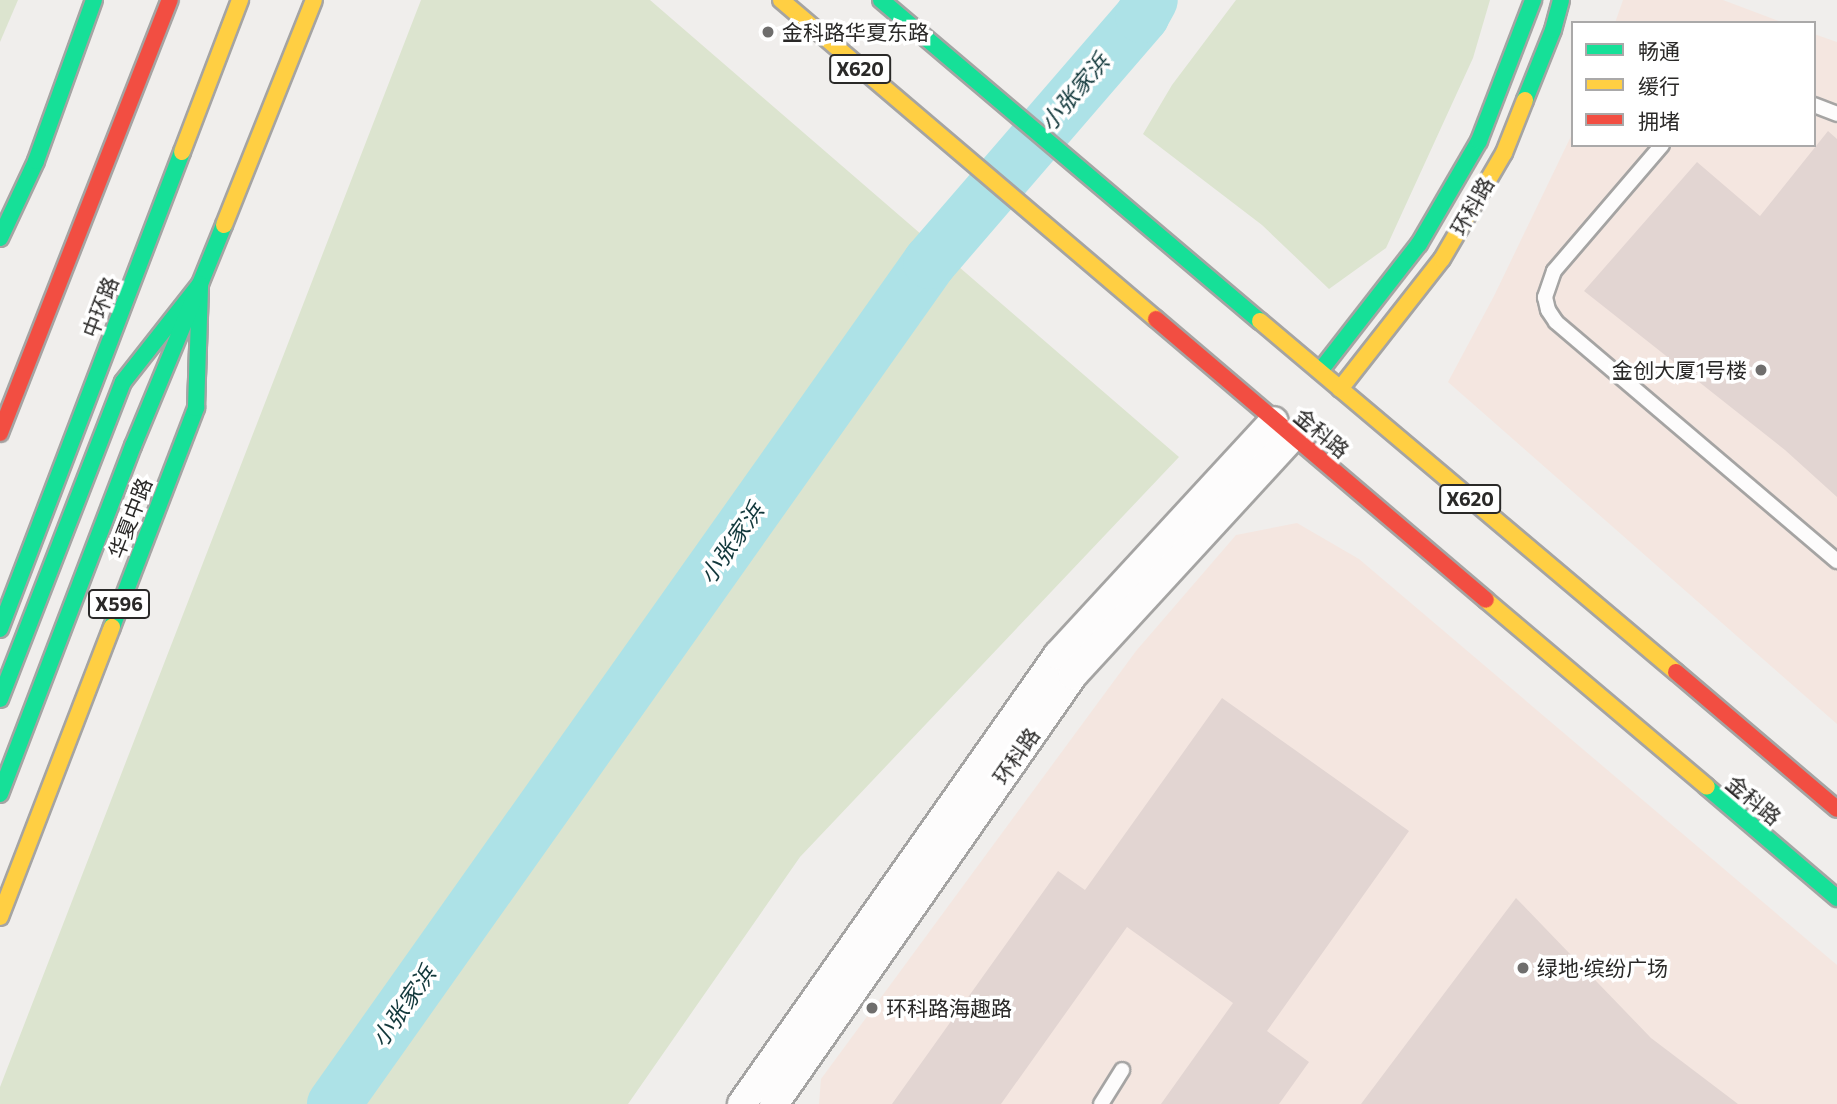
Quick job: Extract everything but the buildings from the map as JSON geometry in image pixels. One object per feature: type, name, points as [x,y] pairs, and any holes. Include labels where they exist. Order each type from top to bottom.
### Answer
[{"type":"main road","points":[[0,238],[36,161],[94,0]]},
{"type":"main road","points":[[0,433],[170,0]]},
{"type":"main road","name":"中环路","points":[[0,629],[240,0]]},
{"type":"main road","name":"华夏中路","points":[[0,699],[123,382],[200,284],[314,0]]},
{"type":"main road","name":"金科路","points":[[780,0],[939,138],[1837,898]]},
{"type":"main road","name":"X620","points":[[881,0],[1340,389],[1833,799]]},
{"type":"main road","name":"环科路","points":[[1320,371],[1419,244],[1472,153],[1533,0]]},
{"type":"main road","name":"环科路","points":[[1340,389],[1442,259],[1504,153],[1562,0]]},
{"type":"main road","points":[[0,794],[132,446],[200,284]]},
{"type":"main road","name":"华夏中路","points":[[0,917],[196,408],[200,284]]},
{"type":"street","points":[[742,1104],[1058,655],[1284,429]]},
{"type":"street","name":"环科路","points":[[774,1104],[1073,676],[1284,429]]},
{"type":"lane","points":[[1816,106],[1837,114]]},
{"type":"lane","points":[[1660,147],[1555,271],[1545,297],[1548,310],[1556,321],[1837,561]]},
{"type":"lane","points":[[1101,1104],[1122,1070]]},
{"type":"shaded area","points":[[1623,0],[1723,0],[1779,21],[1616,21]]},
{"type":"shaded area","points":[[1816,35],[1837,42],[1837,724],[1448,382],[1494,296],[1571,136],[1571,147],[1816,147]]},
{"type":"shaded area","points":[[1297,523],[1359,559],[1837,965],[1837,1104],[819,1104],[821,1079],[1136,651],[1236,535]]},
{"type":"green space","points":[[0,0],[18,0],[0,42]]},
{"type":"green space","points":[[421,0],[650,0],[1179,457],[800,857],[628,1104],[0,1104],[0,1087]]},
{"type":"green space","points":[[1236,0],[1490,0],[1473,58],[1386,248],[1329,289],[1262,225],[1143,134],[1172,85]]},
{"type":"waterway","name":"小张家浜","points":[[334,1104],[930,262],[1142,16],[1151,0]]},
{"type":"traffic: fast","points":[[0,238],[36,161],[94,0]]},
{"type":"traffic: fast","points":[[881,0],[1260,321]]},
{"type":"traffic: fast","points":[[1320,371],[1419,244],[1479,141],[1533,0]]},
{"type":"traffic: fast","points":[[1525,100],[1553,30],[1561,0]]},
{"type":"traffic: fast","points":[[0,629],[182,152]]},
{"type":"traffic: fast","points":[[0,699],[123,382],[200,284],[224,225]]},
{"type":"traffic: fast","points":[[0,794],[133,446],[200,284]]},
{"type":"traffic: fast","points":[[112,627],[196,408],[200,286]]},
{"type":"traffic: fast","points":[[1707,787],[1837,898]]},
{"type":"traffic: slow","points":[[182,152],[240,0]]},
{"type":"traffic: slow","points":[[224,225],[314,0]]},
{"type":"traffic: slow","points":[[781,0],[1156,319]]},
{"type":"traffic: slow","points":[[1340,389],[1442,259],[1504,153],[1525,100]]},
{"type":"traffic: slow","points":[[1260,321],[1676,672]]},
{"type":"traffic: slow","points":[[1486,600],[1707,787]]},
{"type":"traffic: slow","points":[[0,917],[112,627]]},
{"type":"traffic: jam","points":[[0,433],[170,0]]},
{"type":"traffic: jam","points":[[1156,319],[1486,600]]},
{"type":"traffic: jam","points":[[1676,672],[1837,809]]},
{"type":"place","name":"金科路华夏东路","points":[[768,32]]},
{"type":"place","name":"金创大厦1号楼","points":[[1761,370]]},
{"type":"place","name":"绿地·缤纷广场","points":[[1523,968]]},
{"type":"place","name":"环科路海趣路","points":[[872,1008]]}]
